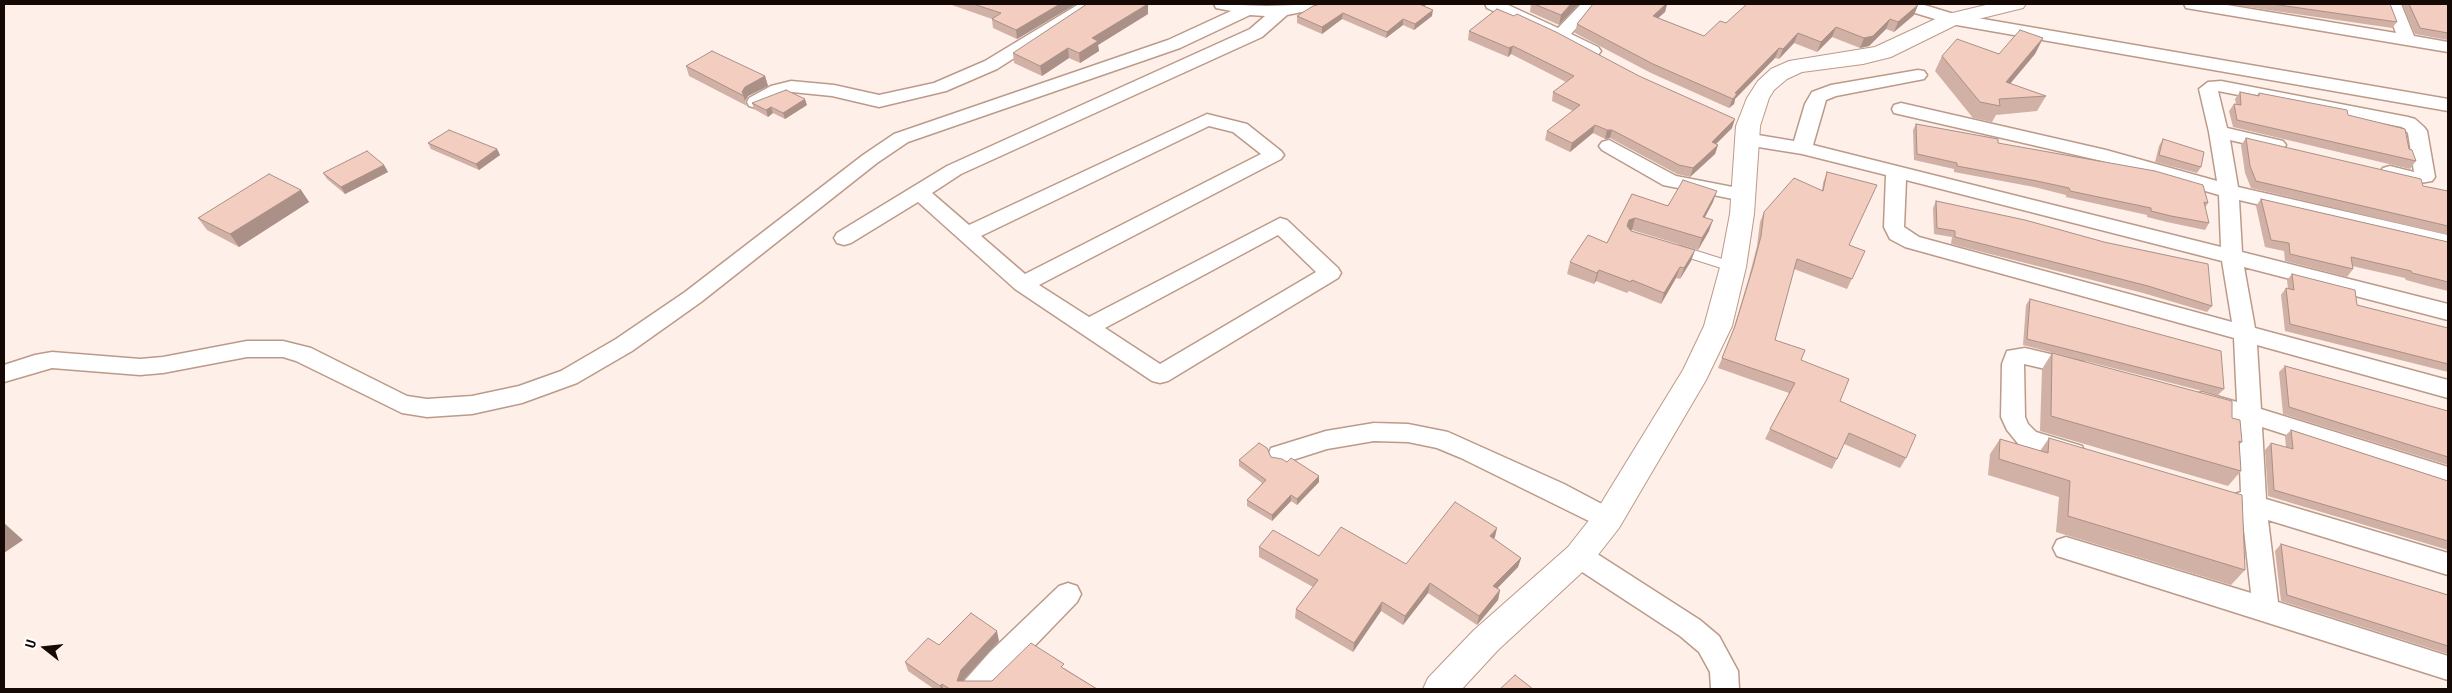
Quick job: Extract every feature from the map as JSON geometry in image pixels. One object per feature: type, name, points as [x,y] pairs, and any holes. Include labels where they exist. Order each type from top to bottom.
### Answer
[{"type":"street","points":[[756,102],[777,90],[791,86],[834,90],[858,98],[879,101],[940,87],[991,65],[1091,4]]},
{"type":"street","points":[[1222,4],[1248,10],[1281,11],[1315,4]]},
{"type":"street","points":[[1493,4],[1561,34],[1611,62]]},
{"type":"street","points":[[1561,34],[1590,4]]},
{"type":"street","points":[[1906,4],[1951,19],[2448,105]]},
{"type":"street","points":[[1440,689],[1486,640],[1579,556],[1608,519],[1696,373],[1718,326],[1738,243],[1747,164],[1742,128],[1766,86],[1779,74],[1797,66],[1863,58],[1902,45],[1951,19],[2016,4]]},
{"type":"street","points":[[2192,4],[2448,47]]},
{"type":"street","points":[[2394,4],[2407,40]]},
{"type":"street","points":[[4,374],[35,363],[52,360],[140,366],[163,364],[247,349],[283,349],[303,354],[402,404],[427,408],[472,405],[522,394],[570,377],[624,345],[693,297],[870,159],[901,138],[940,122],[1100,71],[1174,44],[1248,10]]},
{"type":"street","points":[[844,238],[954,170],[1256,33],[1281,11]]},
{"type":"street","points":[[1802,148],[1814,104],[1819,96],[1831,91],[1918,75]]},
{"type":"street","points":[[2266,609],[2254,506],[2251,414],[2245,334],[2232,256],[2230,191],[2219,132],[2207,92],[2214,86],[2397,120],[2415,128],[2425,177],[2414,178],[2376,169]]},
{"type":"street","points":[[1900,108],[2106,156],[2230,191],[2448,242]]},
{"type":"street","points":[[967,234],[1207,120],[1240,128],[1274,155],[1023,284]]},
{"type":"street","points":[[1742,128],[1802,148],[2448,312]]},
{"type":"street","points":[[2219,132],[2293,149]]},
{"type":"street","points":[[1609,146],[1670,181],[1743,195]]},
{"type":"street","points":[[1896,171],[1894,227],[1897,234],[1912,242],[2448,389]]},
{"type":"street","points":[[919,192],[1023,284],[1160,375],[1330,273],[1280,225],[1088,327]]},
{"type":"street","points":[[2094,460],[2028,439],[2019,430],[2013,416],[2012,364],[2015,357],[2032,356],[2098,374]]},
{"type":"street","points":[[2184,397],[2251,414],[2448,477]]},
{"type":"street","points":[[1280,455],[1326,440],[1374,432],[1408,433],[1440,439],[1555,491],[1608,519]]},
{"type":"street","points":[[2217,495],[2448,564]]},
{"type":"street","points":[[2066,548],[2266,609],[2448,668]]},
{"type":"street","points":[[1579,556],[1690,628],[1709,644],[1724,671],[1725,689]]},
{"type":"street","points":[[975,689],[1000,661],[1068,594]]},
{"type":"lane","points":[[1668,247],[1733,267]]},
{"type":"building","points":[[973,4],[1060,4],[1016,30],[992,19],[1001,13]]},
{"type":"building","points":[[1087,4],[1148,4],[1092,38],[1098,41],[1079,53],[1068,48],[1040,66],[1013,53]]},
{"type":"building","points":[[1321,4],[1419,4],[1433,10],[1415,24],[1403,19],[1387,32],[1343,13],[1322,27],[1297,16],[1313,6]]},
{"type":"building","points":[[1534,4],[1571,4],[1561,15]]},
{"type":"building","points":[[1593,4],[1666,4],[1653,16],[1704,36],[1720,21],[1726,23],[1747,4],[1918,5],[1898,22],[1890,19],[1873,36],[1864,38],[1836,27],[1821,42],[1798,33],[1783,49],[1779,48],[1735,93],[1737,94],[1733,99],[1653,64],[1577,24]]},
{"type":"building","points":[[2272,4],[2390,4],[2397,22]]},
{"type":"building","points":[[2409,4],[2448,4],[2448,33],[2420,28]]},
{"type":"building","points":[[1497,9],[1514,16],[1517,14],[1556,32],[1639,76],[1735,119],[1712,142],[1718,145],[1693,168],[1679,165],[1612,130],[1595,125],[1572,143],[1547,131],[1580,105],[1553,92],[1574,76],[1513,46],[1509,48],[1469,31]]},
{"type":"building","points":[[2020,30],[2043,38],[2006,82],[2046,96],[1999,99],[2000,106],[1980,102],[1942,56],[1957,39],[1999,54]]},
{"type":"building","points":[[712,51],[765,76],[745,87],[742,92],[744,96],[686,66]]},
{"type":"building","points":[[786,90],[805,99],[783,113],[771,107],[766,110],[752,103]]},
{"type":"building","points":[[2240,92],[2259,96],[2259,93],[2347,110],[2348,115],[2405,129],[2409,149],[2412,150],[2416,161],[2237,120],[2234,104],[2241,105]]},
{"type":"building","points":[[1916,124],[1998,139],[1998,143],[2155,171],[2203,185],[2208,203],[2204,202],[2209,223],[2171,216],[2151,211],[2151,208],[2070,191],[2069,188],[1957,166],[1957,163],[1917,154]]},
{"type":"building","points":[[449,130],[497,149],[476,164],[428,143]]},
{"type":"building","points":[[2246,138],[2421,179],[2423,186],[2448,191],[2448,226],[2256,181],[2250,166]]},
{"type":"building","points":[[2163,139],[2204,152],[2201,167],[2159,155]]},
{"type":"building","points":[[367,151],[384,165],[341,187],[323,173]]},
{"type":"building","points":[[1827,172],[1877,185],[1849,245],[1865,251],[1852,279],[1797,259],[1775,340],[1805,350],[1801,360],[1849,379],[1840,401],[1916,435],[1906,458],[1849,433],[1837,459],[1770,429],[1795,383],[1722,358],[1735,326],[1753,267],[1761,236],[1764,212],[1794,178],[1823,191]]},
{"type":"building","points":[[269,174],[301,190],[230,234],[198,218]]},
{"type":"building","points":[[1683,180],[1717,191],[1703,217],[1713,220],[1702,238],[1635,218],[1629,220],[1627,226],[1631,231],[1695,250],[1684,268],[1680,267],[1664,293],[1632,280],[1631,282],[1599,270],[1597,273],[1570,262],[1588,235],[1607,243],[1632,194],[1668,206]]},
{"type":"building","points":[[2261,199],[2448,242],[2448,282],[2351,257],[2353,269],[2290,254],[2289,243],[2271,240]]},
{"type":"building","points":[[1936,201],[2025,220],[2104,242],[2208,264],[2212,306],[2148,286],[1955,237],[1955,231],[1937,228]]},
{"type":"building","points":[[2292,274],[2355,290],[2357,305],[2448,328],[2448,364],[2290,324],[2286,288],[2294,290]]},
{"type":"building","points":[[2030,299],[2221,351],[2224,389],[2027,339]]},
{"type":"building","points":[[2052,353],[2232,401],[2232,418],[2240,420],[2242,442],[2239,441],[2241,471],[2051,416]]},
{"type":"building","points":[[2285,366],[2448,411],[2448,457],[2289,407]]},
{"type":"building","points":[[2291,430],[2448,481],[2448,541],[2274,490],[2271,443],[2293,449]]},
{"type":"building","points":[[2049,438],[2242,495],[2245,570],[2068,516],[2070,481],[1999,459],[2000,439],[2048,453]]},
{"type":"building","points":[[1259,443],[1267,448],[1271,457],[1287,462],[1291,458],[1319,476],[1297,499],[1291,495],[1272,515],[1247,500],[1266,480],[1239,460]]},
{"type":"building","points":[[1455,502],[1497,528],[1490,536],[1521,558],[1493,586],[1500,590],[1479,616],[1430,583],[1405,616],[1382,602],[1354,643],[1296,609],[1318,580],[1259,547],[1273,530],[1319,556],[1341,527],[1406,564]]},
{"type":"building","points":[[2281,544],[2448,595],[2448,646],[2287,595]]},
{"type":"building","points":[[971,613],[997,631],[961,670],[957,681],[992,681],[1031,643],[1064,664],[1061,667],[1097,689],[950,689],[942,684],[940,686],[905,662],[928,638],[939,645]]},
{"type":"building","points":[[1515,675],[1533,689],[1500,689]]}]
